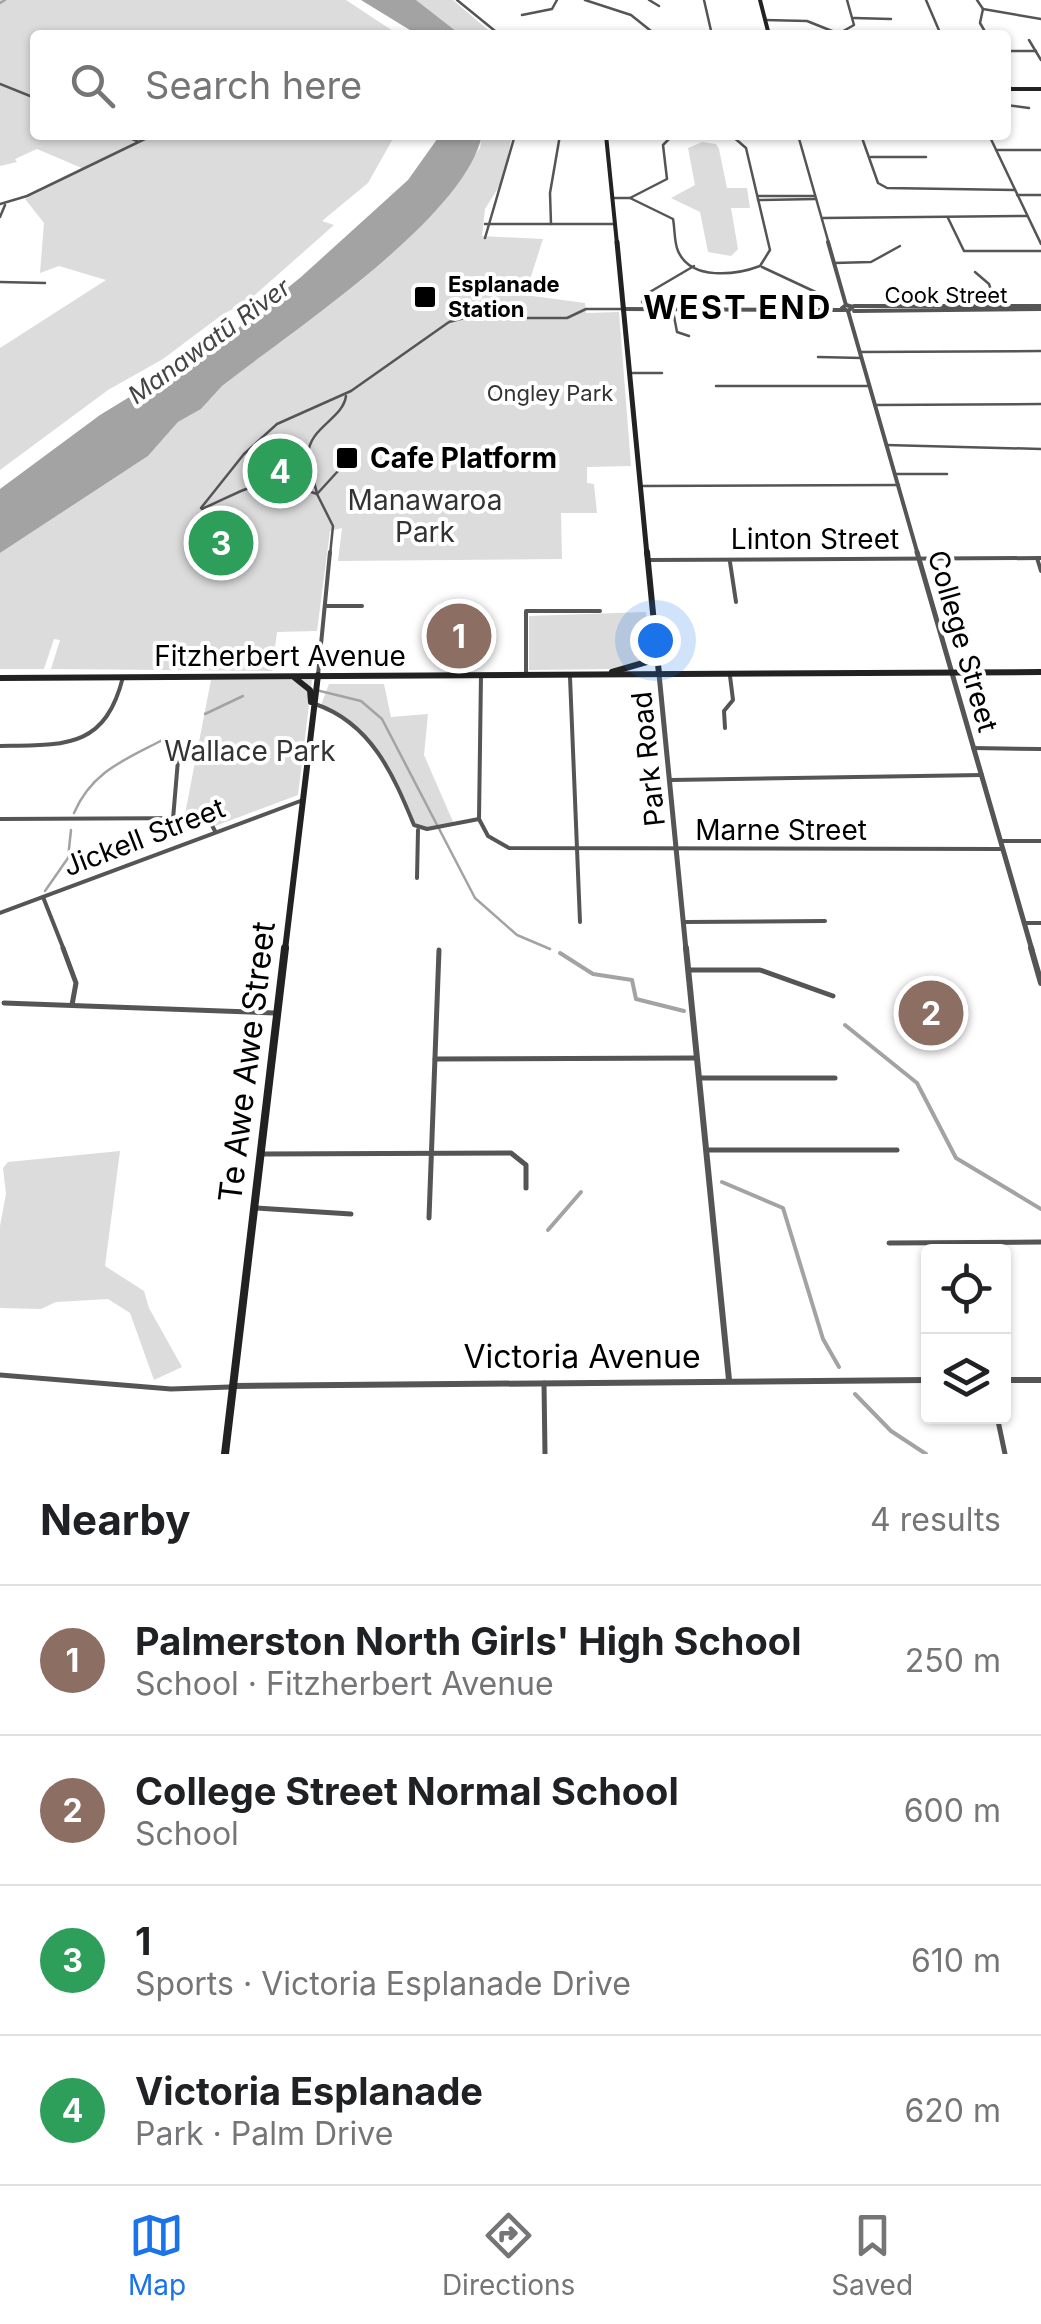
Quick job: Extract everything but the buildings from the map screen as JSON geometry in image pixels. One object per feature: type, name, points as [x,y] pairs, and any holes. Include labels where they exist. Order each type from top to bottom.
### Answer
[{"type":"main road","points":[[760,0],[768,30]]},
{"type":"main road","points":[[1011,89],[1041,89]]},
{"type":"main road","name":"Park Road","points":[[606,140],[659,674]]},
{"type":"main road","points":[[602,675],[644,666],[658,658]]},
{"type":"main road","name":"Fitzherbert Avenue","points":[[0,678],[1041,672]]},
{"type":"main road","points":[[290,676],[310,690],[312,723]]},
{"type":"main road","name":"Te Awe Awe Street","points":[[225,1454],[318,676]]},
{"type":"street","points":[[457,0],[494,30]]},
{"type":"street","points":[[522,14],[548,11],[557,0]]},
{"type":"street","points":[[585,0],[598,1],[649,30]]},
{"type":"street","points":[[650,0],[659,6]]},
{"type":"street","points":[[704,0],[711,30]]},
{"type":"street","points":[[847,0],[854,18],[853,27],[847,30]]},
{"type":"street","points":[[926,0],[940,30]]},
{"type":"street","points":[[978,0],[984,30]]},
{"type":"street","points":[[982,9],[1041,19]]},
{"type":"street","points":[[854,18],[891,18]]},
{"type":"street","points":[[765,20],[807,21],[830,30]]},
{"type":"street","points":[[1029,40],[1041,60]]},
{"type":"street","points":[[1011,51],[1036,51]]},
{"type":"street","points":[[0,84],[30,96]]},
{"type":"street","points":[[1011,105],[1029,108]]},
{"type":"street","points":[[134,140],[138,142]]},
{"type":"street","points":[[0,216],[2,204],[23,198],[142,140]]},
{"type":"street","points":[[485,238],[488,209],[506,180],[513,140]]},
{"type":"street","points":[[550,224],[550,193],[560,140]]},
{"type":"street","points":[[630,198],[667,178],[663,146],[668,140]]},
{"type":"street","points":[[737,140],[746,148],[770,250],[760,266]]},
{"type":"street","name":"College Street","points":[[799,140],[1041,982]]},
{"type":"street","points":[[863,140],[878,183],[886,188],[1041,195]]},
{"type":"street","points":[[991,140],[1041,244]]},
{"type":"street","points":[[996,150],[1041,150]]},
{"type":"street","points":[[870,157],[926,157]]},
{"type":"street","points":[[612,198],[630,198],[672,218],[678,252],[694,266],[732,273],[760,266],[825,296],[823,308]]},
{"type":"street","points":[[758,198],[816,198]]},
{"type":"street","points":[[947,215],[963,251],[1041,251]]},
{"type":"street","points":[[822,218],[1028,216]]},
{"type":"street","points":[[486,224],[614,224]]},
{"type":"street","points":[[834,262],[871,262],[900,246]]},
{"type":"street","points":[[651,309],[642,302],[643,296],[694,266]]},
{"type":"street","points":[[975,272],[988,284],[998,307]]},
{"type":"street","points":[[0,282],[45,283]]},
{"type":"street","name":"Cook Street","points":[[651,309],[1041,308]]},
{"type":"street","points":[[317,494],[284,481],[266,481],[208,509],[200,508],[244,454],[277,424],[346,394],[387,368],[425,336],[455,320],[567,318],[586,309],[623,309]]},
{"type":"street","name":"Cook Street","points":[[623,309],[735,309]]},
{"type":"street","points":[[673,310],[676,330],[689,336]]},
{"type":"street","points":[[818,357],[1041,351]]},
{"type":"street","points":[[631,373],[662,373]]},
{"type":"street","points":[[716,386],[870,386]]},
{"type":"street","points":[[318,676],[332,526],[308,462],[312,437],[320,424],[346,404],[346,394]]},
{"type":"street","points":[[875,405],[1041,404]]},
{"type":"street","points":[[886,445],[1041,449]]},
{"type":"street","points":[[317,494],[338,471],[352,468]]},
{"type":"street","points":[[895,474],[947,474]]},
{"type":"street","points":[[642,486],[898,485]]},
{"type":"street","points":[[1039,558],[1041,570]]},
{"type":"street","name":"Linton Street","points":[[648,560],[1039,558]]},
{"type":"street","points":[[730,560],[736,602]]},
{"type":"street","points":[[326,606],[362,606]]},
{"type":"street","points":[[526,675],[526,611],[600,611]]},
{"type":"street","name":"Park Road","points":[[659,674],[730,1380]]},
{"type":"street","points":[[725,728],[724,711],[733,700],[730,674]]},
{"type":"street","points":[[419,828],[479,819],[481,675]]},
{"type":"street","points":[[570,675],[580,922]]},
{"type":"street","points":[[0,746],[54,744],[82,736],[114,709],[123,677]]},
{"type":"street","points":[[315,704],[348,718],[392,773],[419,828],[415,839],[421,866],[418,878]]},
{"type":"street","points":[[973,748],[1041,749]]},
{"type":"street","points":[[172,819],[178,760]]},
{"type":"street","points":[[670,780],[982,776]]},
{"type":"street","name":"Jickell Street","points":[[0,913],[303,800]]},
{"type":"street","points":[[0,820],[206,819],[215,831]]},
{"type":"street","name":"Marne Street","points":[[479,819],[488,836],[509,848],[577,851],[1001,845],[1041,841]]},
{"type":"street","points":[[43,897],[76,983],[72,1006]]},
{"type":"street","points":[[684,922],[825,921]]},
{"type":"street","points":[[1024,923],[1041,923]]},
{"type":"street","points":[[428,1218],[439,950]]},
{"type":"street","points":[[689,970],[760,970],[833,996]]},
{"type":"street","points":[[4,1003],[278,1013]]},
{"type":"street","points":[[435,1059],[698,1058]]},
{"type":"street","points":[[700,1078],[835,1078]]},
{"type":"street","points":[[706,1150],[897,1150]]},
{"type":"street","points":[[262,1154],[517,1154],[526,1165],[526,1188]]},
{"type":"street","points":[[255,1208],[351,1214]]},
{"type":"street","points":[[889,1243],[1041,1242]]},
{"type":"street","points":[[0,1375],[171,1389],[235,1386]]},
{"type":"street","name":"Victoria Avenue","points":[[235,1386],[921,1380]]},
{"type":"street","points":[[1011,1380],[1041,1380]]},
{"type":"street","points":[[544,1383],[545,1454]]},
{"type":"street","points":[[999,1424],[1005,1454]]},
{"type":"green space","points":[[0,0],[346,0],[391,30],[30,30],[30,140],[392,140],[368,183],[322,221],[334,225],[247,302],[223,314],[163,359],[108,390],[0,470],[0,348],[106,280],[59,266],[40,273],[44,223],[25,199],[84,169],[37,149],[15,159],[17,162],[0,166]]},
{"type":"green space","points":[[416,0],[453,0],[488,30],[455,30]]},
{"type":"green space","points":[[481,140],[511,140],[503,180],[485,209],[482,236],[543,239],[525,295],[585,303],[586,313],[619,312],[631,466],[587,467],[587,483],[594,484],[597,513],[561,513],[562,559],[338,561],[342,528],[330,531],[317,631],[277,632],[272,671],[51,669],[60,640],[54,639],[44,669],[0,669],[0,553],[148,456],[178,422],[201,409],[222,386],[366,273],[417,229],[480,148]]},
{"type":"green space","points":[[702,142],[716,144],[719,149],[727,188],[747,188],[750,208],[731,208],[738,249],[731,256],[708,252],[700,212],[671,198],[695,185],[688,148]]},
{"type":"green space","points":[[646,612],[650,658],[614,669],[529,670],[529,616]]},
{"type":"green space","name":"Wallace Park","points":[[211,680],[312,680],[298,795],[215,826],[209,820],[184,819]]},
{"type":"green space","points":[[329,684],[384,684],[391,717],[428,714],[424,755],[454,824],[427,829],[414,825],[380,754],[355,725],[321,705]]},
{"type":"green space","points":[[120,1151],[105,1266],[144,1291],[149,1308],[182,1367],[154,1380],[130,1313],[108,1299],[56,1302],[41,1309],[0,1308],[0,1226],[6,1194],[3,1168],[8,1162]]},
{"type":"shaded area","points":[[361,0],[416,0],[455,30],[410,30]]},
{"type":"shaded area","points":[[436,140],[480,140],[469,167],[444,202],[371,271],[222,386],[201,409],[178,422],[148,456],[0,553],[0,489],[100,415],[226,338],[301,277],[408,180]]},
{"type":"waterway","points":[[0,3],[5,0]]},
{"type":"waterway","points":[[316,690],[361,701],[382,719],[475,898],[517,935],[550,949]]},
{"type":"waterway","points":[[205,714],[243,696]]},
{"type":"waterway","points":[[74,813],[102,775],[168,737]]},
{"type":"waterway","points":[[45,891],[68,858],[71,830]]},
{"type":"waterway","points":[[560,953],[593,974],[632,980],[636,999],[684,1011]]},
{"type":"waterway","points":[[845,1025],[917,1083],[956,1158],[1041,1209]]},
{"type":"waterway","points":[[722,1182],[783,1208],[823,1339],[839,1367]]},
{"type":"waterway","points":[[548,1230],[581,1192]]},
{"type":"waterway","points":[[855,1394],[891,1431],[926,1454]]},
{"type":"place","name":"Esplanade Station","points":[[425,297]]},
{"type":"place","name":"Cafe Platform","points":[[347,458]]},
{"type":"place","name":"Victoria Esplanade","points":[[280,471]]},
{"type":"place","name":"1","points":[[221,543]]},
{"type":"place","name":"Palmerston North Girls' High School","points":[[459,636]]},
{"type":"place","name":"College Street Normal School","points":[[931,1013]]},
{"type":"district","name":"WEST END","points":[[738,308]]},
{"type":"water label","name":"Manawatū River","points":[[209,341]]},
{"type":"park label","name":"Ongley Park","points":[[550,393]]},
{"type":"park label","name":"Manawaroa Park","points":[[425,516]]}]
